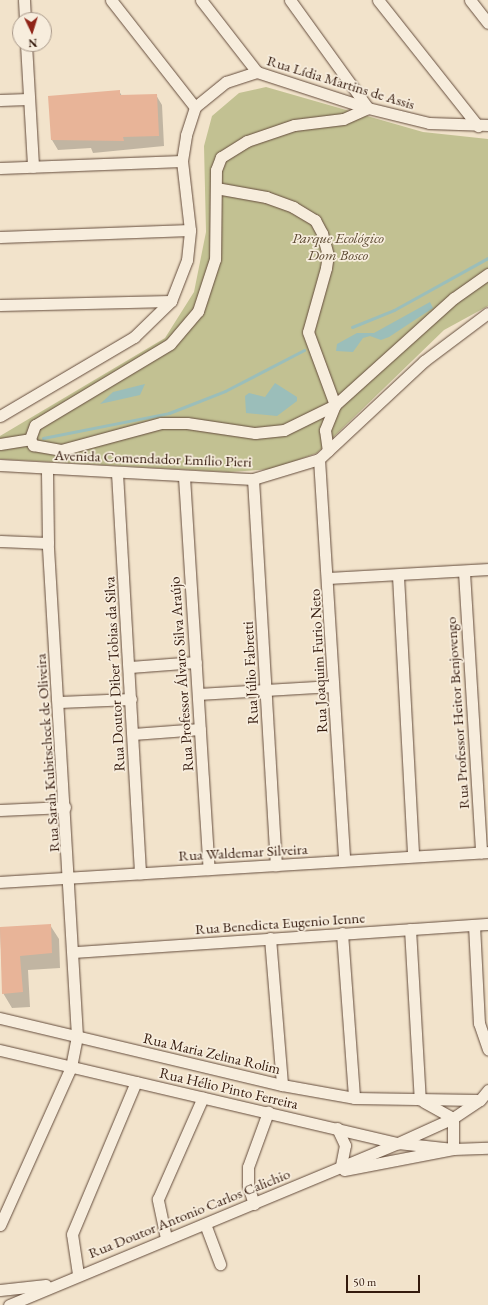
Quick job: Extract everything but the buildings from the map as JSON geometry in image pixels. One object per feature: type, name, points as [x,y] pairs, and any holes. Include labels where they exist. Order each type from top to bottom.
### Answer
[{"type":"street","points":[[24,0],[25,12]]},
{"type":"street","points":[[0,416],[134,337],[171,301],[188,260],[190,230],[182,161],[195,107],[111,0]]},
{"type":"street","points":[[201,0],[258,72]]},
{"type":"street","points":[[30,439],[35,425],[170,344],[198,311],[211,279],[217,234],[216,170],[221,157],[232,148],[294,124],[343,119],[368,108],[290,0]]},
{"type":"street","points":[[378,0],[483,126]]},
{"type":"street","points":[[470,0],[488,23]]},
{"type":"street","points":[[26,52],[33,167]]},
{"type":"street","name":"Rua Lídia Martins de Assis","points":[[195,107],[226,82],[258,72],[368,108],[429,123],[483,126]]},
{"type":"street","points":[[0,100],[28,99]]},
{"type":"street","points":[[0,168],[182,161]]},
{"type":"street","points":[[216,188],[266,197],[315,220],[328,255],[308,332],[335,405],[325,430],[328,451]]},
{"type":"street","points":[[0,237],[190,230]]},
{"type":"street","points":[[30,439],[41,449],[61,450],[161,423],[187,423],[255,433],[284,430],[335,405],[454,298],[488,274]]},
{"type":"street","points":[[0,305],[171,301]]},
{"type":"street","name":"Avenida Comendador Emílio Pieri","points":[[0,465],[184,477],[253,479],[319,459],[424,361],[488,313]]},
{"type":"street","points":[[0,444],[30,439]]},
{"type":"street","name":"Rua Joaquim Furio Neto","points":[[319,459],[329,578],[333,686],[344,860]]},
{"type":"street","name":"Rua Sarah Kubitscheck de Oliveira","points":[[0,1225],[71,1067],[77,1036],[75,952],[48,543],[47,469]]},
{"type":"street","name":"Rua Doutor Diber Tobias da Silva","points":[[117,473],[130,667],[140,873]]},
{"type":"street","name":"Rua Professor Álvaro Silva Araújo","points":[[184,477],[209,869]]},
{"type":"street","name":"Rua Júlio Fabretti","points":[[253,479],[276,865]]},
{"type":"street","points":[[0,541],[48,543]]},
{"type":"street","points":[[329,578],[398,576],[488,569]]},
{"type":"street","name":"Rua Professor Heitor Benjovengo","points":[[464,572],[485,852]]},
{"type":"street","points":[[398,576],[413,856]]},
{"type":"street","points":[[130,667],[196,662]]},
{"type":"street","points":[[198,694],[333,686]]},
{"type":"street","points":[[58,702],[131,699]]},
{"type":"street","points":[[133,734],[200,729]]},
{"type":"street","points":[[0,810],[65,807]]},
{"type":"street","name":"Rua Waldemar Silveira","points":[[0,882],[485,852]]},
{"type":"street","name":"Rua Benedicta Eugenio Ienne","points":[[75,952],[488,924]]},
{"type":"street","points":[[474,925],[479,1023],[488,1049]]},
{"type":"street","points":[[410,929],[420,1100]]},
{"type":"street","points":[[342,933],[354,1098]]},
{"type":"street","points":[[270,938],[282,1085]]},
{"type":"street","name":"Rua Maria Zelina Rolim","points":[[0,1018],[282,1085],[354,1098],[484,1100]]},
{"type":"street","name":"Rua Hélio Pinto Ferreira","points":[[1,1052],[203,1097],[398,1143],[453,1149]]},
{"type":"street","points":[[78,1274],[72,1234],[136,1082]]},
{"type":"street","name":"Rua Doutor Antonio Carlos Calichio","points":[[9,1305],[62,1283],[78,1274],[328,1174],[341,1166],[398,1143],[453,1118],[484,1100],[488,1090]]},
{"type":"street","points":[[166,1238],[158,1199],[203,1097]]},
{"type":"street","name":"Rua Maria Zelina Rolim","points":[[420,1100],[453,1118]]},
{"type":"street","points":[[254,1204],[248,1185],[248,1167],[268,1112]]},
{"type":"street","points":[[453,1118],[453,1149]]},
{"type":"street","points":[[337,1128],[345,1145],[341,1166]]},
{"type":"street","name":"Rua Doutor Antonio Carlos Calichio","points":[[328,1174],[453,1149],[488,1148]]},
{"type":"street","points":[[205,1224],[220,1264]]},
{"type":"street","name":"Rua Doutor Antonio Carlos Calichio","points":[[0,1290],[62,1283]]},
{"type":"green space","name":"Parque Ecológico Dom Bosco","points":[[266,87],[423,132],[488,139],[488,306],[444,330],[317,453],[273,469],[229,472],[0,459],[0,436],[165,338],[194,292],[206,232],[204,146],[212,116],[239,93]]},
{"type":"water","points":[[430,302],[433,308],[389,337],[381,340],[370,336],[363,338],[353,352],[336,351],[337,344],[357,333],[374,333]]},
{"type":"water","points":[[275,383],[297,397],[297,401],[277,416],[246,413],[245,396],[249,393],[265,397]]},
{"type":"water","points":[[145,384],[140,395],[100,404],[113,392]]},
{"type":"waterway","points":[[352,327],[394,310],[488,258]]},
{"type":"waterway","points":[[43,438],[169,413],[225,391],[304,350]]}]
